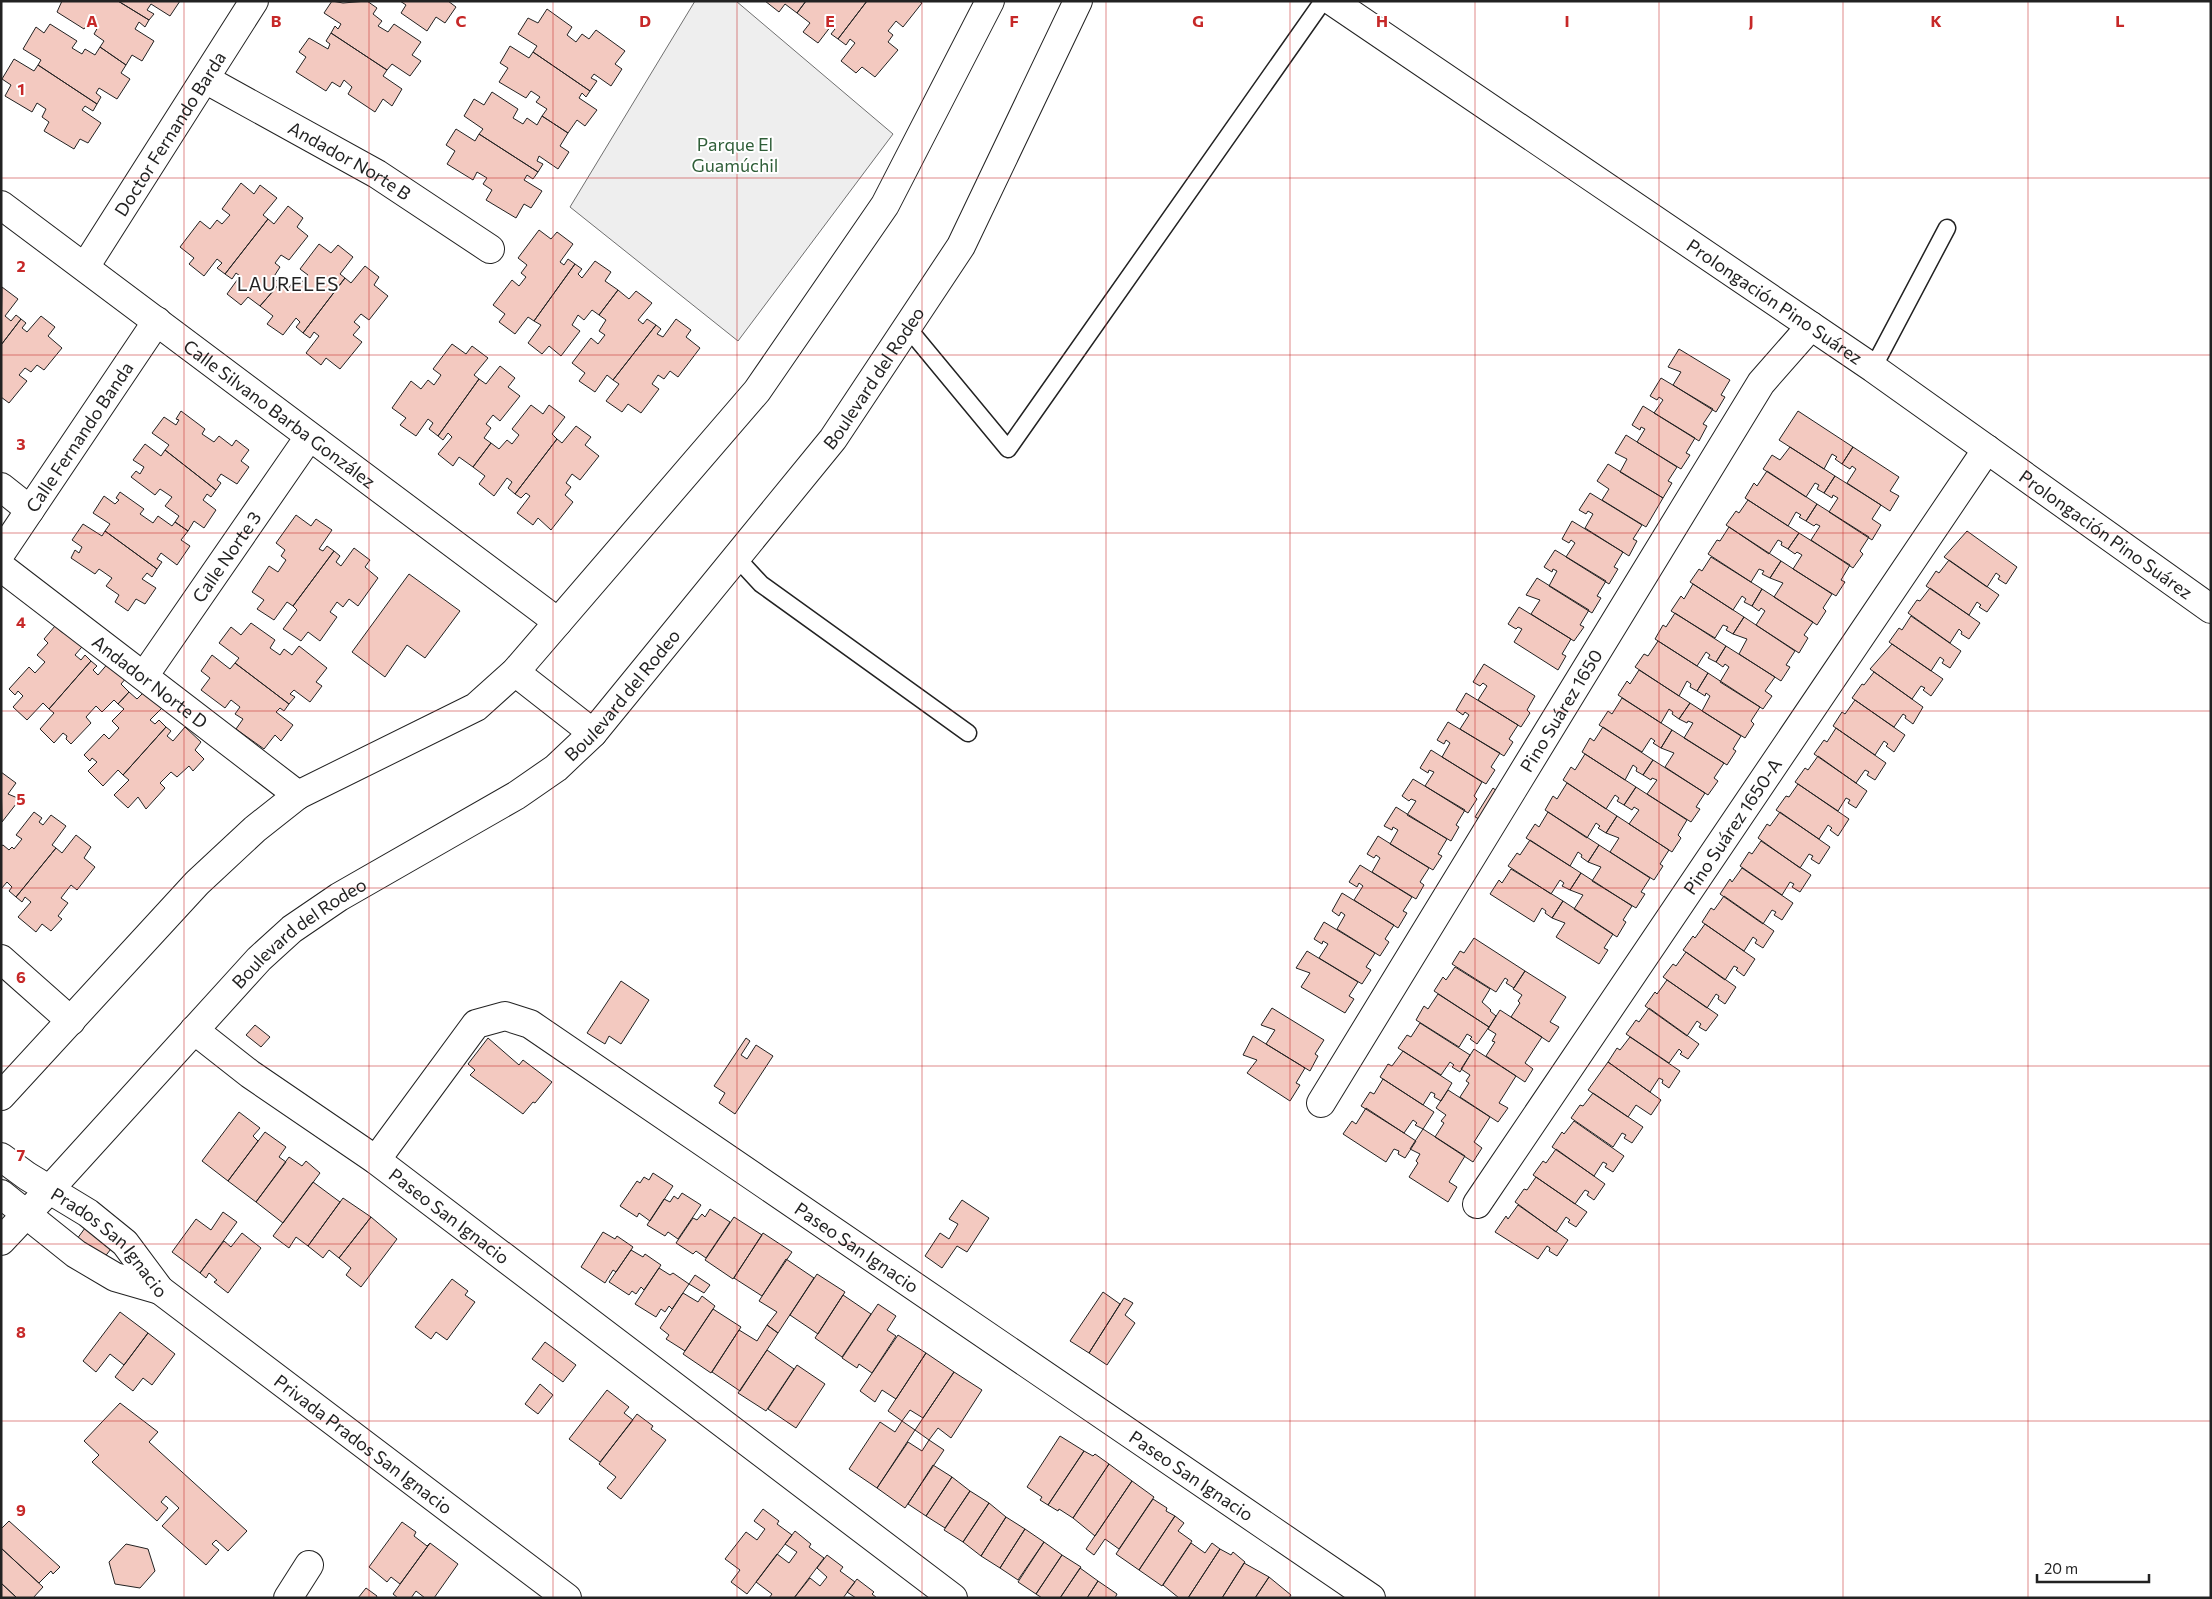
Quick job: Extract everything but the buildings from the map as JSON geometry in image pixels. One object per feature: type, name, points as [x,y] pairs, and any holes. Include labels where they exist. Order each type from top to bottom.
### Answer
[{"type":"street","name":"Doctor Fernando Barda","points":[[85,267],[254,1]]},
{"type":"street","points":[[2,1095],[198,883],[256,829],[298,795],[476,707],[515,672],[762,383],[885,205],[990,1]]},
{"type":"street","name":"Boulevard del Rodeo","points":[[1,1241],[50,1190],[259,958],[292,929],[339,897],[517,795],[556,768],[593,733],[833,439],[961,246],[1078,1]]},
{"type":"street","name":"Prolongación Pino Suárez","points":[[1332,1],[1873,368],[2211,610]]},
{"type":"street","name":"Andador Norte B","points":[[205,79],[377,174],[490,250]]},
{"type":"street","name":"Calle Silvano Barba González","points":[[1,205],[558,622]]},
{"type":"street","name":"Calle Fernando Banda","points":[[1,553],[157,321]]},
{"type":"street","name":"Pino Suárez 1650","points":[[1321,1103],[1761,383],[1811,326]]},
{"type":"street","name":"Calle Norte 3","points":[[144,676],[309,436]]},
{"type":"street","name":"Pino Suárez 1650-A","points":[[1477,1204],[1987,449]]},
{"type":"street","points":[[1,487],[30,510]]},
{"type":"street","name":"Andador Norte D","points":[[1,566],[298,795]]},
{"type":"street","points":[[515,672],[593,733]]},
{"type":"street","points":[[1,959],[71,1021]]},
{"type":"street","name":"Paseo San Ignacio","points":[[376,1160],[476,1024],[505,1016],[530,1024],[1371,1598]]},
{"type":"street","name":"Paseo San Ignacio","points":[[194,1030],[250,1074],[376,1160],[953,1598]]},
{"type":"street","name":"Prados San Ignacio","points":[[1,1157],[88,1213],[125,1242],[160,1290]]},
{"type":"street","name":"Prados San Ignacio","points":[[1,1194],[67,1248],[116,1277],[160,1290]]},
{"type":"street","name":"Privada Prados San Ignacio","points":[[160,1290],[567,1598]]},
{"type":"street","points":[[288,1598],[310,1565]]},
{"type":"lane","points":[[907,327],[1008,449],[1322,1]]},
{"type":"lane","points":[[1873,368],[1947,228]]},
{"type":"lane","points":[[736,557],[761,584],[968,733]]},
{"type":"green space","name":"Parque El Guamúchil","points":[[695,1],[736,1],[893,134],[738,341],[570,207]]},
{"type":"district","name":"LAURELES","points":[[288,283]]}]
